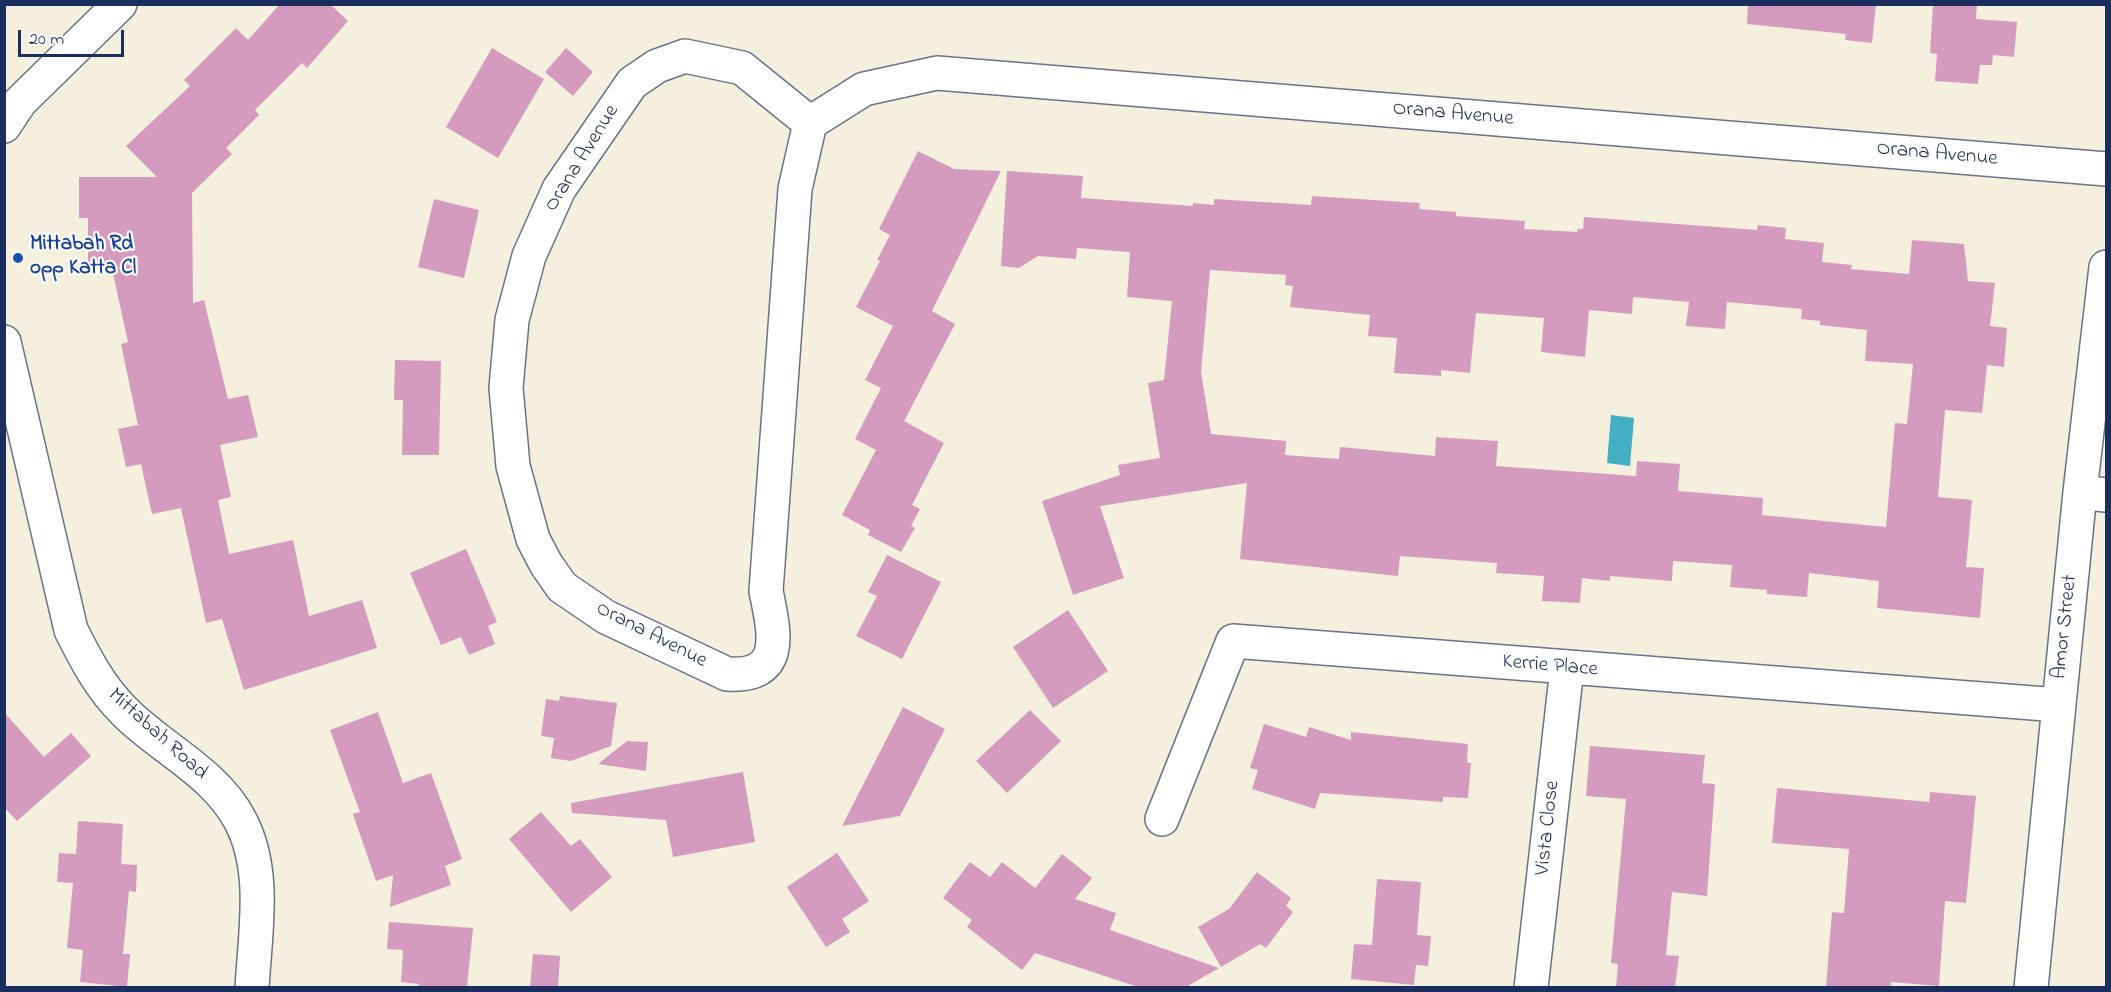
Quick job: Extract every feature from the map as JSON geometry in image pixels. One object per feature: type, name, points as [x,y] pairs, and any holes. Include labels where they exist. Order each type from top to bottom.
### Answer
[{"type":"street","points":[[4,126],[21,102],[120,4]]},
{"type":"street","name":"Orana Avenue","points":[[810,123],[742,68],[685,56],[649,72],[632,83],[559,189],[529,256],[512,320],[506,388],[513,466],[533,539],[546,564],[562,587],[606,617],[727,674],[742,675],[756,672],[769,659],[775,634],[766,591],[795,189],[810,123],[864,89],[937,73],[2106,169]]},
{"type":"street","name":"Amor Street","points":[[2031,987],[2059,705],[2093,494],[2106,267]]},
{"type":"street","name":"Mittabah Road","points":[[4,342],[71,630],[92,673],[124,711],[219,791],[240,821],[251,851],[257,887],[252,987]]},
{"type":"street","name":"Kerrie Place","points":[[1162,819],[1233,641],[2059,705]]},
{"type":"street","name":"Vista Close","points":[[1531,987],[1567,668]]},
{"type":"water","points":[[1611,415],[1634,418],[1630,466],[1607,463]]},
{"type":"building","points":[[280,4],[330,4],[348,21],[307,68],[302,63],[255,110],[259,115],[226,148],[232,154],[192,193],[193,303],[204,300],[228,399],[248,395],[258,437],[220,445],[231,497],[218,500],[229,554],[293,540],[309,616],[362,600],[377,648],[244,690],[222,619],[206,623],[181,508],[152,514],[141,464],[126,467],[118,429],[138,425],[121,344],[128,342],[112,269],[88,269],[88,218],[79,218],[79,177],[157,177],[126,146],[190,86],[184,80],[236,28],[248,40]]},
{"type":"building","points":[[1748,4],[1876,4],[1872,43],[1845,40],[1846,34],[1747,24]]},
{"type":"building","points":[[1933,4],[1977,4],[1976,19],[2017,22],[2014,57],[1993,55],[1992,65],[1980,65],[1978,84],[1935,81],[1937,54],[1930,53]]},
{"type":"building","points":[[492,48],[544,79],[498,158],[446,127]]},
{"type":"building","points":[[566,48],[593,72],[573,96],[545,72]]},
{"type":"building","points":[[918,151],[954,169],[1001,171],[932,311],[955,324],[904,421],[944,443],[912,505],[920,509],[911,526],[915,528],[901,552],[868,535],[870,530],[842,515],[876,450],[855,439],[881,388],[865,380],[893,326],[856,307],[880,261],[877,260],[890,235],[879,229]]},
{"type":"building","points":[[1007,171],[1083,176],[1081,198],[1193,206],[1193,203],[1214,205],[1214,199],[1311,205],[1312,196],[1420,203],[1419,209],[1456,212],[1456,216],[1525,221],[1524,229],[1577,232],[1578,229],[1583,229],[1584,217],[1757,230],[1758,225],[1786,228],[1785,239],[1824,243],[1822,262],[1852,265],[1851,269],[1909,274],[1912,240],[1964,244],[1968,281],[1995,283],[1990,326],[2007,328],[2004,367],[1987,365],[1982,413],[1945,410],[1938,497],[1972,500],[1966,567],[1984,568],[1980,618],[1877,608],[1879,581],[1809,573],[1807,597],[1767,594],[1767,590],[1730,587],[1732,565],[1673,561],[1672,581],[1610,576],[1610,581],[1582,578],[1580,603],[1542,601],[1544,576],[1496,573],[1497,563],[1400,556],[1398,576],[1240,559],[1247,483],[1100,506],[1124,578],[1073,595],[1042,501],[1120,475],[1118,465],[1160,458],[1148,383],[1164,380],[1172,301],[1127,297],[1130,252],[1077,248],[1076,259],[1038,256],[1019,268],[1001,266]],"holes":[[[1210,270],[1286,275],[1285,285],[1293,286],[1290,307],[1370,315],[1368,336],[1397,338],[1394,373],[1441,376],[1441,370],[1470,373],[1476,313],[1544,318],[1541,352],[1585,357],[1589,310],[1632,314],[1633,297],[1689,302],[1686,326],[1725,329],[1727,302],[1802,309],[1801,319],[1820,321],[1820,325],[1867,330],[1865,361],[1913,364],[1907,424],[1895,423],[1886,527],[1762,515],[1763,498],[1678,491],[1680,464],[1637,461],[1636,476],[1496,466],[1498,441],[1436,437],[1435,456],[1340,447],[1339,459],[1285,455],[1286,441],[1211,434],[1201,372]]]},
{"type":"building","points":[[434,199],[479,210],[464,278],[418,267]]},
{"type":"building","points":[[395,360],[441,361],[439,455],[402,455],[403,400],[394,400]]},
{"type":"building","points":[[466,549],[497,622],[488,626],[495,644],[469,655],[461,637],[441,645],[410,573]]},
{"type":"building","points":[[887,555],[941,582],[902,659],[856,636],[877,596],[868,592]]},
{"type":"building","points":[[1068,610],[1108,671],[1053,708],[1013,647]]},
{"type":"building","points":[[560,696],[617,703],[611,746],[571,761],[551,758],[554,738],[541,736],[546,699],[559,701]]},
{"type":"building","points":[[903,707],[945,729],[900,816],[842,826]]},
{"type":"building","points":[[1030,710],[1061,741],[1007,793],[976,761]]},
{"type":"building","points":[[4,712],[44,757],[71,733],[91,756],[17,821],[4,807]]},
{"type":"building","points":[[378,712],[403,783],[431,773],[462,859],[445,866],[451,885],[390,907],[393,875],[376,881],[353,814],[360,812],[330,730]]},
{"type":"building","points":[[1264,724],[1306,737],[1309,727],[1351,740],[1351,732],[1468,744],[1467,762],[1471,763],[1468,798],[1443,797],[1443,802],[1320,793],[1315,809],[1252,789],[1258,770],[1250,768]]},
{"type":"building","points":[[627,741],[648,742],[646,771],[598,764]]},
{"type":"building","points":[[1590,746],[1705,755],[1702,783],[1715,784],[1707,896],[1672,892],[1666,955],[1679,956],[1675,987],[1616,987],[1618,964],[1611,963],[1626,799],[1586,796]]},
{"type":"building","points":[[743,772],[755,842],[673,857],[666,820],[572,813],[571,803]]},
{"type":"building","points":[[1777,788],[1929,802],[1930,792],[1976,796],[1966,903],[1945,901],[1939,986],[1891,982],[1891,987],[1826,987],[1832,912],[1844,913],[1849,849],[1772,843]]},
{"type":"building","points":[[541,812],[571,846],[580,839],[612,877],[571,912],[509,839]]},
{"type":"building","points":[[78,821],[123,824],[121,864],[137,865],[136,892],[129,891],[123,954],[130,954],[127,987],[80,982],[83,950],[67,948],[73,883],[57,882],[59,853],[76,854]]},
{"type":"building","points":[[837,853],[869,901],[842,919],[850,932],[826,947],[787,887]]},
{"type":"building","points":[[1062,854],[1092,878],[1075,899],[1116,913],[1110,930],[1219,968],[1186,987],[1138,987],[1035,953],[1022,970],[967,927],[972,920],[943,898],[970,862],[990,877],[1002,862],[1035,888]]},
{"type":"building","points":[[1257,872],[1291,898],[1286,906],[1293,912],[1266,948],[1260,944],[1221,967],[1198,927],[1229,909]]},
{"type":"building","points":[[1377,879],[1421,882],[1417,935],[1431,936],[1428,966],[1416,965],[1414,985],[1351,979],[1354,944],[1372,945]]},
{"type":"building","points":[[389,922],[473,928],[467,987],[419,987],[419,984],[401,982],[403,950],[387,949]]},
{"type":"building","points":[[533,954],[560,956],[558,987],[530,987]]},
{"type":"place","name":"Mittabah Rd opp Katta Cl","points":[[18,258]]}]
